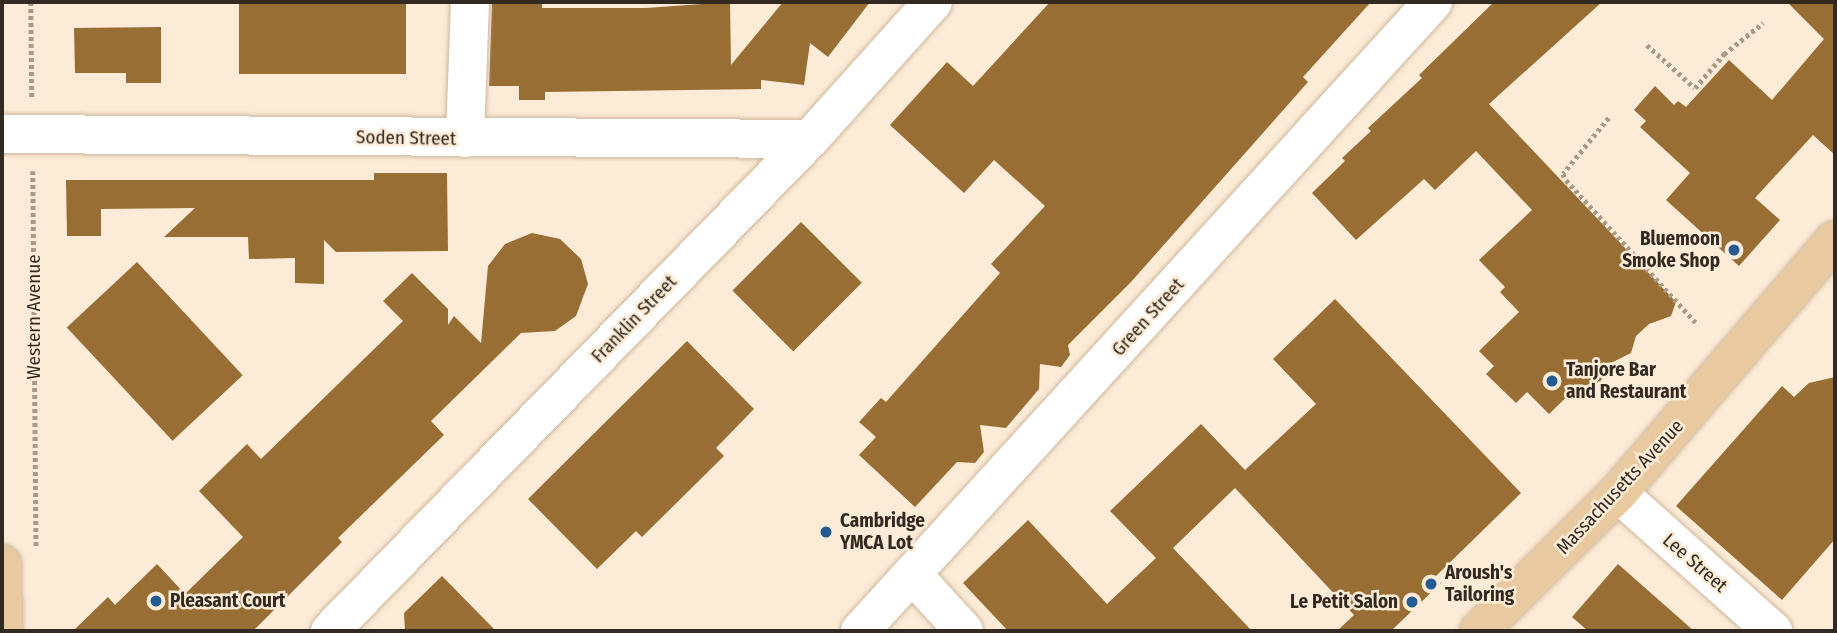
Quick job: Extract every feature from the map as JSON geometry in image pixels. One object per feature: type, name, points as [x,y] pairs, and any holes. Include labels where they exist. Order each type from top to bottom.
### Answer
[{"type":"main road","name":"Massachusetts Avenue","points":[[1479,631],[1618,493],[1835,240]]},
{"type":"main road","points":[[3,631],[19,562]]},
{"type":"street","points":[[465,138],[470,2]]},
{"type":"street","name":"Franklin Street","points":[[330,631],[810,139],[933,2]]},
{"type":"street","name":"Green Street","points":[[860,631],[914,576],[1433,2]]},
{"type":"street","name":"Soden Street","points":[[17,134],[810,139]]},
{"type":"street","name":"Lee Street","points":[[1618,493],[1773,631]]},
{"type":"street","points":[[914,576],[964,631]]},
{"type":"path","name":"Western Avenue","points":[[19,562],[17,134],[31,2]]},
{"type":"path","points":[[1647,45],[1695,88],[1724,54],[1763,23]]},
{"type":"path","points":[[1609,118],[1563,174],[1572,189],[1696,324]]},
{"type":"building","points":[[239,2],[406,2],[406,74],[239,74]]},
{"type":"building","points":[[492,2],[542,2],[542,8],[646,8],[730,2],[731,65],[783,2],[870,2],[828,57],[810,43],[804,85],[761,80],[761,89],[545,92],[545,100],[519,100],[519,86],[489,86]]},
{"type":"building","points":[[1050,2],[1371,2],[1303,77],[1308,82],[1131,282],[1068,345],[1070,355],[1061,367],[1040,364],[1039,389],[1006,428],[980,425],[984,452],[975,463],[957,462],[915,507],[859,455],[876,437],[859,422],[881,398],[886,402],[1000,273],[991,264],[1045,206],[994,160],[964,193],[890,125],[947,62],[973,86]]},
{"type":"building","points":[[1494,2],[1602,2],[1489,104],[1676,302],[1671,316],[1649,324],[1636,336],[1631,353],[1611,363],[1600,382],[1577,387],[1549,414],[1527,392],[1516,403],[1486,374],[1494,366],[1479,351],[1519,312],[1500,292],[1505,287],[1479,260],[1532,210],[1476,151],[1435,190],[1424,179],[1356,240],[1312,193],[1345,161],[1342,158],[1371,131],[1368,128],[1422,78],[1419,75]]},
{"type":"building","points":[[1787,2],[1835,2],[1835,155],[1813,135],[1755,198],[1780,220],[1739,266],[1666,200],[1690,173],[1640,127],[1646,121],[1634,110],[1655,86],[1674,105],[1678,101],[1686,107],[1729,60],[1772,100],[1824,39]]},
{"type":"building","points":[[161,27],[161,83],[126,83],[126,73],[75,73],[74,28]]},
{"type":"building","points":[[374,173],[447,173],[448,251],[336,252],[324,240],[324,284],[295,283],[295,258],[249,259],[248,237],[164,237],[195,208],[101,209],[101,236],[67,236],[66,180],[374,180]]},
{"type":"building","points":[[801,222],[862,283],[793,351],[732,291]]},
{"type":"building","points":[[532,233],[560,239],[581,259],[588,284],[576,316],[555,331],[521,333],[431,421],[444,435],[338,538],[342,542],[253,631],[73,631],[108,597],[115,605],[157,564],[185,594],[243,537],[199,491],[247,444],[261,459],[403,321],[383,301],[412,273],[448,309],[448,325],[454,316],[481,343],[488,266],[505,244]]},
{"type":"building","points":[[137,262],[243,375],[172,441],[67,327]]},
{"type":"building","points":[[1335,299],[1521,493],[1435,577],[1441,583],[1391,631],[1337,631],[1354,615],[1235,488],[1173,548],[1252,631],[1008,631],[963,583],[1028,520],[1107,604],[1156,558],[1110,511],[1201,424],[1245,470],[1316,404],[1273,359]]},
{"type":"building","points":[[687,341],[754,409],[716,448],[724,456],[642,537],[636,531],[597,569],[528,499]]},
{"type":"building","points":[[1835,377],[1835,539],[1782,600],[1676,506],[1782,386],[1794,397],[1809,383]]},
{"type":"building","points":[[1618,564],[1694,631],[1588,631],[1572,617]]},
{"type":"building","points":[[442,576],[496,631],[405,631],[404,613]]},
{"type":"place","name":"Bluemoon Smoke Shop","points":[[1734,250]]},
{"type":"place","name":"Tanjore Bar and Restaurant","points":[[1552,381]]},
{"type":"place","name":"Cambridge YMCA Lot","points":[[826,532]]},
{"type":"place","name":"Aroush's Tailoring","points":[[1431,584]]},
{"type":"place","name":"Pleasant Court","points":[[156,601]]},
{"type":"place","name":"Le Petit Salon","points":[[1412,602]]}]
